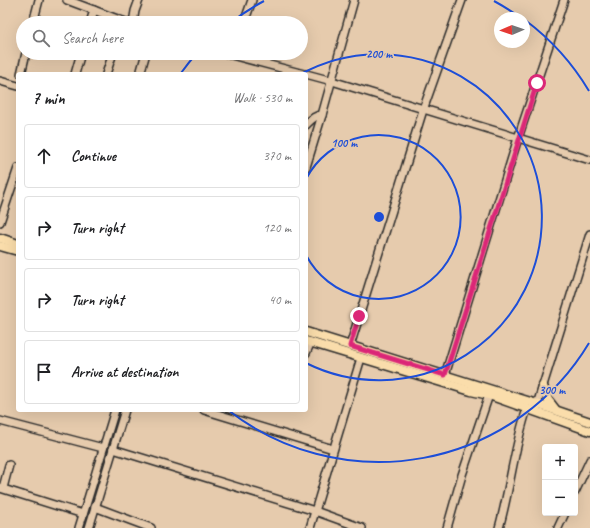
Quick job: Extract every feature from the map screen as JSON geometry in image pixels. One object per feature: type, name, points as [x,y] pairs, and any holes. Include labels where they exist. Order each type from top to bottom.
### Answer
[{"type":"main road","points":[[0,238],[16,243]]},
{"type":"main road","points":[[0,246],[16,250]]},
{"type":"main road","points":[[308,333],[445,375],[590,431]]},
{"type":"main road","points":[[308,342],[471,391],[533,408],[557,411],[590,422]]},
{"type":"main road","points":[[543,386],[548,400],[557,411]]},
{"type":"street","points":[[35,16],[39,0]]},
{"type":"street","points":[[67,0],[109,16]]},
{"type":"street","points":[[135,16],[139,0]]},
{"type":"street","points":[[246,16],[252,0]]},
{"type":"street","points":[[308,160],[354,0]]},
{"type":"street","points":[[350,346],[423,110],[462,0]]},
{"type":"street","points":[[445,375],[518,138],[564,0]]},
{"type":"street","points":[[92,16],[94,10]]},
{"type":"street","points":[[21,72],[24,60]]},
{"type":"street","points":[[76,72],[79,60]]},
{"type":"street","points":[[107,72],[110,60]]},
{"type":"street","points":[[141,72],[144,60]]},
{"type":"street","points":[[255,60],[298,72]]},
{"type":"street","points":[[308,75],[590,160]]},
{"type":"street","points":[[0,81],[16,85]]},
{"type":"street","points":[[308,123],[318,115],[322,115]]},
{"type":"street","points":[[0,222],[16,174]]},
{"type":"street","points":[[498,528],[511,476],[520,426],[533,408],[543,386],[590,234]]},
{"type":"street","points":[[310,528],[361,358]]},
{"type":"street","points":[[447,528],[462,475],[489,395]]},
{"type":"street","points":[[79,528],[114,412]]},
{"type":"street","points":[[89,528],[124,412]]},
{"type":"street","points":[[211,412],[333,449]]},
{"type":"street","points":[[0,421],[103,448]]},
{"type":"street","points":[[113,449],[315,511],[362,528]]},
{"type":"street","points":[[578,486],[590,460]]},
{"type":"street","points":[[9,465],[1,488],[83,514]]},
{"type":"street","points":[[95,507],[151,528]]},
{"type":"street","points":[[558,528],[564,516]]},
{"type":"route","points":[[359,316],[350,346],[445,375],[518,138],[537,83]]}]
